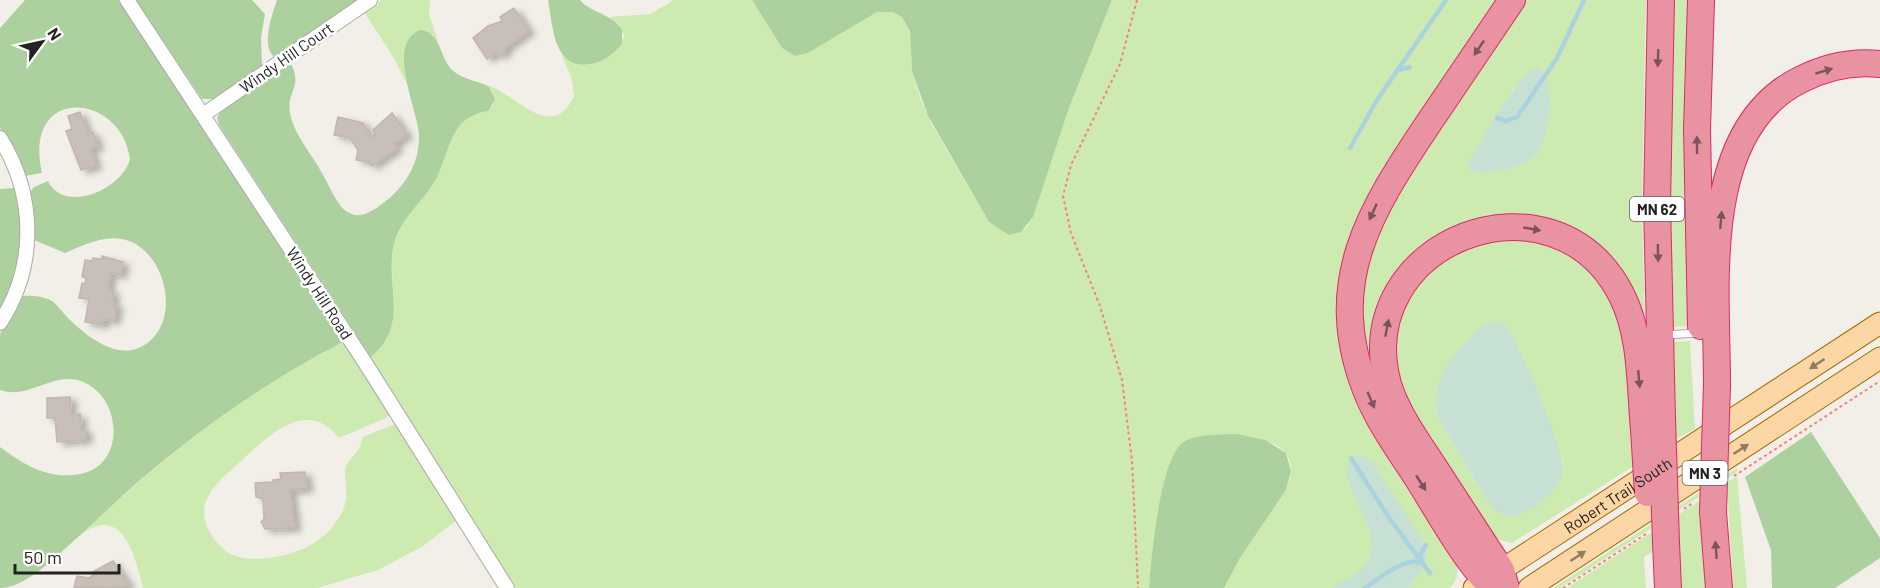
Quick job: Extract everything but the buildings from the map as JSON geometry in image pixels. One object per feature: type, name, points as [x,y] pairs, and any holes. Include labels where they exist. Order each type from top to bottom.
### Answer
[{"type":"highway","points":[[1492,583],[1372,405],[1355,350],[1351,292],[1361,241],[1383,192],[1512,0]]},
{"type":"highway","name":"MN 62","points":[[1653,424],[1660,335],[1657,182],[1661,0]]},
{"type":"highway","name":"MN 62","points":[[1701,0],[1697,129],[1701,333],[1711,388]]},
{"type":"highway","points":[[1719,588],[1713,512],[1711,388],[1721,219],[1729,170],[1739,143],[1763,106],[1791,85],[1827,69],[1862,63],[1880,64]]},
{"type":"highway","points":[[1492,583],[1410,431],[1388,384],[1384,350],[1388,320],[1400,292],[1424,261],[1460,236],[1503,226],[1551,233],[1586,252],[1607,272],[1629,315],[1653,424],[1660,547],[1668,588]]},
{"type":"highway","points":[[1656,588],[1660,547]]},
{"type":"main road","name":"Robert Trail South","points":[[1492,583],[1880,323]]},
{"type":"main road","name":"Robert Trail South","points":[[1529,588],[1880,358]]},
{"type":"street","name":"Windy Hill Road","points":[[127,0],[364,361],[507,588]]},
{"type":"street","name":"Windy Hill Court","points":[[203,115],[370,0]]},
{"type":"street","points":[[0,138],[21,186],[28,225],[22,276],[0,323]]},
{"type":"lane","points":[[1660,335],[1701,333]]},
{"type":"path","points":[[1137,0],[1120,64],[1071,165],[1063,202],[1071,233],[1100,306],[1122,380],[1132,461],[1137,588]]},
{"type":"green space","points":[[25,0],[118,0],[343,342],[263,388],[212,423],[139,481],[45,566],[18,584],[0,588],[0,447],[37,470],[69,475],[94,469],[110,450],[113,438],[110,412],[104,400],[96,390],[83,382],[71,379],[59,380],[24,391],[0,390],[0,334],[21,296],[38,296],[51,300],[90,337],[108,347],[127,351],[136,349],[151,340],[161,326],[165,309],[165,291],[160,273],[151,258],[138,246],[115,238],[92,242],[65,253],[34,240],[34,217],[30,192],[34,187],[48,181],[56,191],[67,196],[79,197],[92,194],[116,180],[125,170],[130,159],[123,137],[110,120],[93,111],[75,108],[59,112],[46,124],[40,144],[42,173],[25,176],[0,128],[0,28]]},
{"type":"green space","points":[[136,0],[252,0],[265,14],[261,38],[262,66],[214,99],[202,99]]},
{"type":"green space","points":[[277,0],[359,0],[274,57],[268,45],[268,37],[270,21]]},
{"type":"green space","points":[[382,0],[430,0],[429,14],[439,45],[432,33],[406,75],[409,88],[394,58],[364,12]]},
{"type":"green space","points":[[548,0],[580,0],[618,25],[622,30],[622,44],[608,57],[595,63],[578,64],[569,61],[557,44]]},
{"type":"green space","points":[[674,0],[752,0],[782,48],[795,56],[808,53],[877,12],[892,12],[902,17],[910,31],[912,71],[932,125],[989,222],[1015,234],[1026,228],[1033,217],[1069,108],[1112,0],[1502,0],[1376,188],[1343,324],[1456,560],[1457,575],[1453,585],[1450,588],[1224,588],[1240,558],[1286,490],[1291,470],[1288,456],[1278,446],[1264,441],[1247,438],[1196,437],[1187,440],[1168,472],[1153,545],[1149,588],[516,588],[371,357],[383,344],[390,330],[393,316],[392,256],[395,241],[408,217],[435,180],[457,129],[470,117],[486,111],[493,105],[493,92],[483,84],[495,88],[543,116],[554,116],[565,110],[574,96],[571,76],[561,54],[569,61],[588,65],[606,58],[614,52],[624,35],[619,24],[610,17],[650,14]]},
{"type":"green space","points":[[752,0],[1112,0],[1069,108],[1033,217],[1021,232],[1009,235],[989,222],[928,116],[912,71],[910,31],[902,17],[892,12],[877,12],[808,53],[795,56],[782,48]]},
{"type":"green space","points":[[1522,0],[1646,0],[1642,203],[1645,327],[1632,299],[1527,220],[1397,283],[1394,428],[1361,337],[1360,282],[1394,189]],"holes":[[[1548,82],[1549,110],[1541,147],[1497,118],[1514,88]]]},
{"type":"green space","points":[[1672,0],[1690,0],[1686,129],[1689,326],[1671,327],[1668,139]]},
{"type":"green space","points":[[421,30],[432,35],[452,70],[489,87],[495,99],[489,110],[474,115],[461,124],[436,179],[401,226],[394,244],[392,260],[394,304],[390,331],[383,344],[371,357],[219,125],[217,118],[222,109],[290,62],[294,71],[295,84],[289,106],[295,129],[341,207],[355,215],[368,213],[380,206],[401,187],[415,163],[419,134],[404,61],[405,47],[410,37]]},
{"type":"green space","points":[[1538,67],[1544,73],[1550,97],[1550,111],[1544,139],[1539,150],[1534,157],[1522,165],[1483,173],[1468,168],[1469,162],[1510,94],[1520,81]]},
{"type":"green space","points":[[15,188],[20,219],[19,251],[12,281],[0,311],[0,189]]},
{"type":"green space","points":[[1493,236],[1553,243],[1597,274],[1623,324],[1637,464],[1512,543],[1495,539],[1400,392],[1393,344],[1405,302],[1438,260]],"holes":[[[1510,333],[1545,413],[1563,462],[1508,516],[1500,514],[1490,505],[1440,421],[1436,407],[1441,377]]]},
{"type":"green space","points":[[1497,322],[1508,330],[1532,377],[1557,443],[1563,471],[1556,486],[1542,501],[1525,512],[1509,516],[1501,514],[1490,505],[1440,421],[1436,407],[1436,394],[1440,381],[1453,358],[1481,327],[1487,323]]},
{"type":"green space","points":[[1690,341],[1695,429],[1675,439],[1671,342]]},
{"type":"green space","points":[[343,342],[389,414],[386,418],[339,438],[327,426],[314,420],[301,420],[275,432],[212,490],[204,512],[208,529],[226,551],[235,556],[272,558],[308,546],[329,531],[343,510],[346,498],[346,465],[359,449],[363,437],[396,425],[457,520],[423,546],[378,570],[317,588],[143,588],[131,548],[116,529],[106,525],[94,527],[79,536],[140,481],[204,429],[272,382]]},
{"type":"green space","points":[[1811,432],[1880,538],[1880,558],[1835,588],[1772,588],[1771,550],[1745,477]]},
{"type":"green space","points":[[1237,434],[1265,440],[1286,453],[1291,471],[1286,490],[1240,558],[1224,588],[1149,588],[1162,489],[1174,453],[1182,443],[1194,438]]},
{"type":"green space","points":[[1355,456],[1364,456],[1373,464],[1426,545],[1426,566],[1408,588],[1330,588],[1362,569],[1371,551],[1370,535],[1365,519],[1347,476],[1347,464]]},
{"type":"green space","points":[[1737,468],[1737,472],[1560,588],[1553,588]]},
{"type":"green space","points":[[1737,476],[1747,588],[1733,588],[1728,502],[1702,519],[1708,588],[1680,588],[1678,536],[1644,557],[1646,588],[1567,588]]},
{"type":"waterway","points":[[1350,148],[1377,100],[1446,0]]},
{"type":"waterway","points":[[1497,118],[1506,121],[1517,117],[1557,58],[1584,0]]},
{"type":"waterway","points":[[1399,70],[1410,67]]},
{"type":"waterway","points":[[1351,458],[1387,515],[1430,573]]},
{"type":"waterway","points":[[1421,561],[1421,553],[1426,545]]},
{"type":"waterway","points":[[1364,588],[1399,566],[1414,562],[1421,563]]}]
